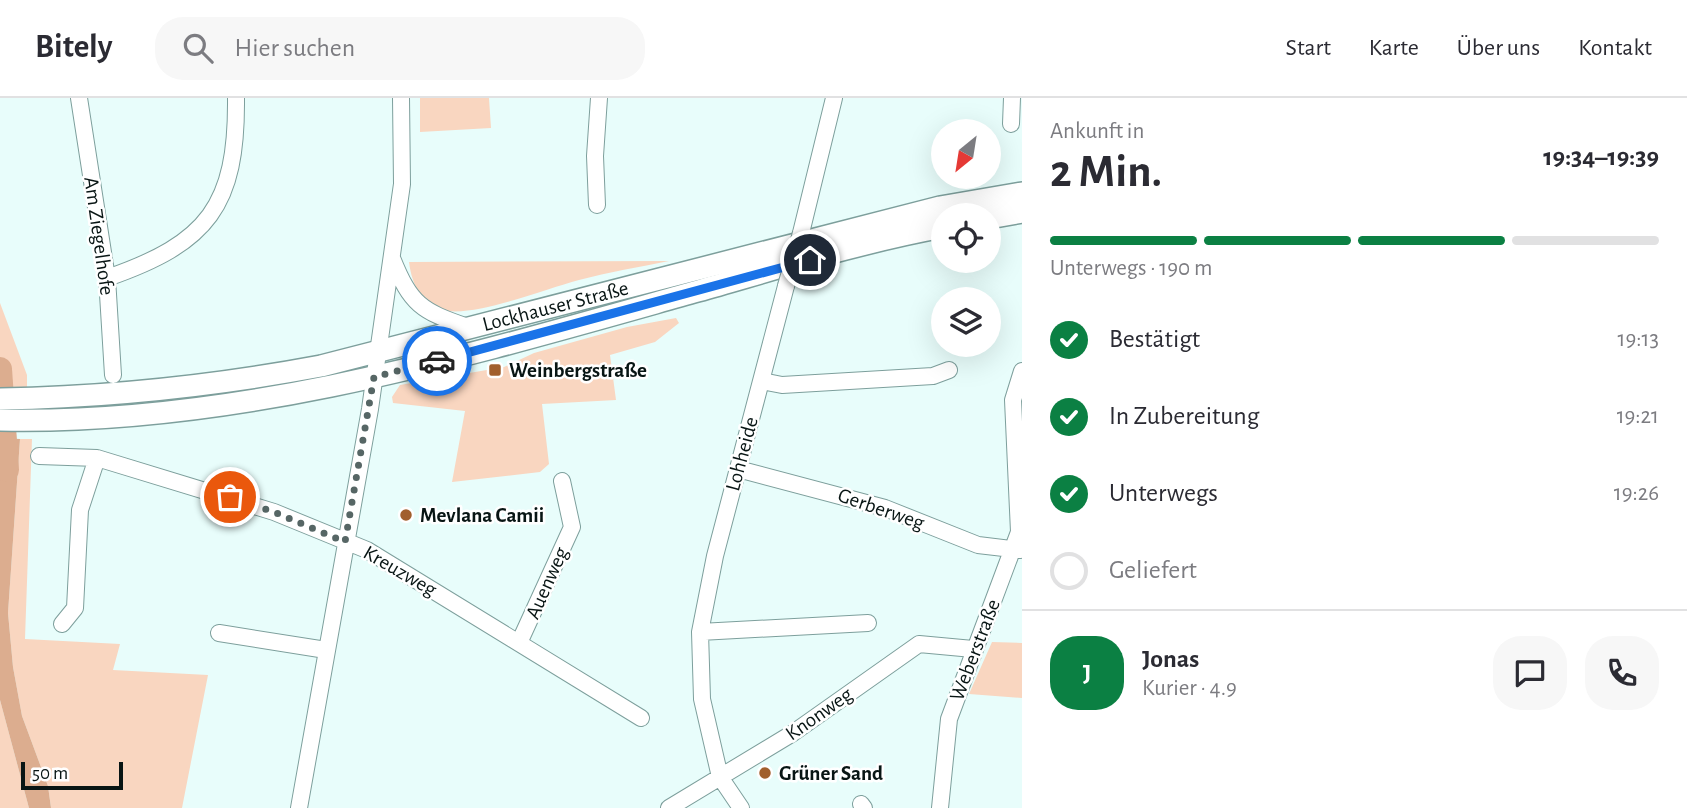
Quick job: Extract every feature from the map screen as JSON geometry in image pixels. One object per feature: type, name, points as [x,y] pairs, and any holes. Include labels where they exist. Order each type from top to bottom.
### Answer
[{"type":"main road","name":"Lockhauser Straße","points":[[0,399],[155,392],[237,382],[377,352],[940,207],[1022,193]]},
{"type":"main road","points":[[1001,216],[1022,212]]},
{"type":"main road","name":"Lockhauser Straße","points":[[0,420],[46,421],[158,414],[263,400],[374,377],[931,230]]},
{"type":"street","name":"Am Ziegelhofe","points":[[79,98],[107,278],[113,375]]},
{"type":"street","points":[[107,278],[153,262],[180,245],[209,218],[226,190],[235,153],[236,98]]},
{"type":"street","points":[[299,808],[374,377],[404,149],[401,98]]},
{"type":"street","points":[[597,205],[595,156],[599,98]]},
{"type":"street","name":"Lohheide","points":[[741,808],[720,777],[702,699],[700,632],[715,556],[834,98]]},
{"type":"street","points":[[1011,124],[1012,98]]},
{"type":"street","points":[[391,255],[408,295],[418,304],[468,327]]},
{"type":"street","points":[[762,381],[782,385],[933,376],[949,370]]},
{"type":"street","name":"Weberstraße","points":[[940,808],[949,719],[973,649],[1016,551],[1019,532],[1013,400],[1022,371]]},
{"type":"street","name":"Kreuzweg","points":[[39,456],[97,458],[260,507],[366,550],[641,718]]},
{"type":"street","points":[[62,624],[75,608],[80,510],[97,458]]},
{"type":"street","name":"Gerberweg","points":[[738,469],[885,508],[978,545],[1016,551]]},
{"type":"street","name":"Auenweg","points":[[519,643],[572,527],[562,481]]},
{"type":"street","points":[[700,632],[869,623]]},
{"type":"street","points":[[219,633],[326,650]]},
{"type":"street","name":"Knonweg","points":[[669,808],[793,733],[919,644],[973,649]]},
{"type":"street","points":[[695,791],[697,808]]},
{"type":"shaded area","points":[[420,98],[489,98],[491,128],[420,132]]},
{"type":"shaded area","points":[[669,261],[590,277],[495,305],[462,311],[439,309],[425,301],[416,287],[409,262]]},
{"type":"shaded area","points":[[0,303],[27,375],[27,387],[0,387]]},
{"type":"shaded area","points":[[676,318],[679,323],[655,342],[610,355],[616,400],[542,404],[549,464],[540,472],[452,482],[465,411],[393,403],[392,397],[400,385],[504,367],[534,353],[627,327]]},
{"type":"shaded area","points":[[0,438],[20,439],[8,613],[13,667],[22,716],[48,786],[51,808],[29,808],[0,700]]},
{"type":"shaded area","points":[[20,439],[32,439],[25,639],[120,644],[113,670],[208,675],[182,808],[51,808],[48,786],[22,716],[13,667],[8,613]]},
{"type":"shaded area","points":[[992,642],[1022,643],[1022,698],[969,694]]},
{"type":"shaded area","points":[[0,700],[29,808],[0,808]]},
{"type":"waterway","points":[[0,369],[7,470]]},
{"type":"way so far","points":[[230,497],[345,542],[360,469],[374,377],[437,361]]},
{"type":"place","name":"Weinbergstraße","points":[[495,370]]},
{"type":"place","name":"Mevlana Camii","points":[[406,515]]},
{"type":"place","name":"Grüner Sand","points":[[765,773]]},
{"type":"route","points":[[437,361],[810,260]]}]
